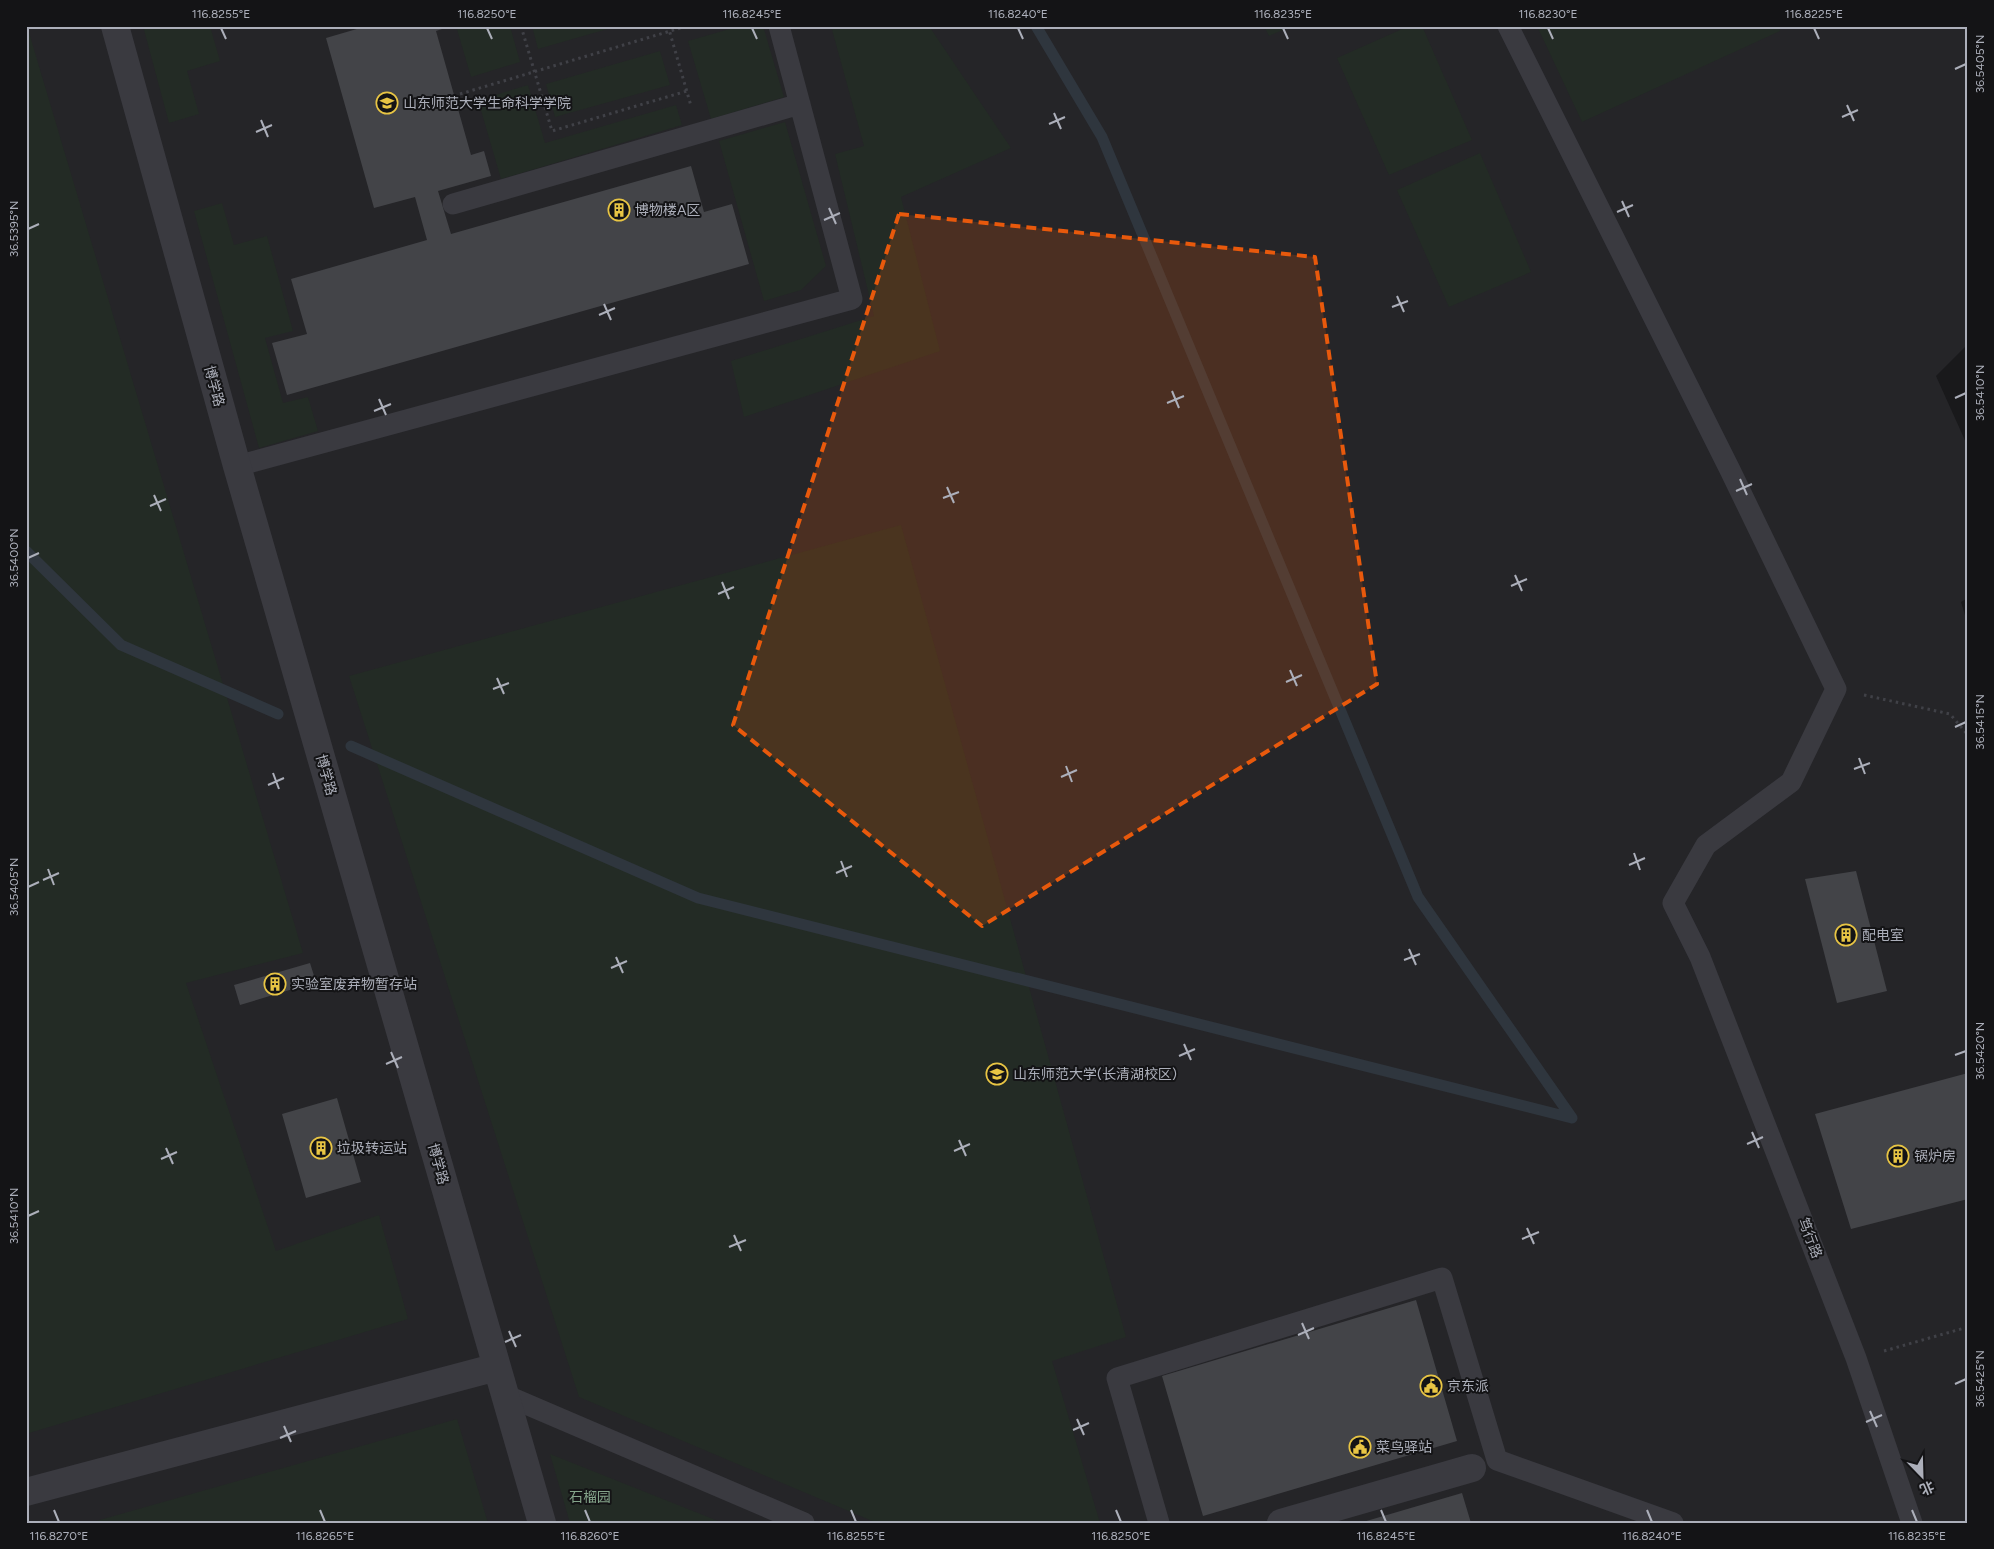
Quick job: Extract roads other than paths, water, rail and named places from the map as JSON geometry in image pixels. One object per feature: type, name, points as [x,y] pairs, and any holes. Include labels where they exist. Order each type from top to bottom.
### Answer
[{"type":"street","name":"博学路","points":[[115,26],[236,466],[542,1523]]},
{"type":"street","points":[[26,1492],[496,1367]]},
{"type":"street","points":[[1281,1523],[1472,1468]]},
{"type":"lane","points":[[236,466],[852,298],[779,26]]},
{"type":"lane","name":"笃行路","points":[[1508,26],[1730,470],[1836,689],[1791,782],[1706,845],[1673,904],[1700,957],[1856,1358],[1912,1523]]},
{"type":"lane","points":[[452,204],[800,104]]},
{"type":"lane","points":[[1159,1523],[1117,1378],[1442,1278],[1497,1460],[1672,1523]]},
{"type":"lane","points":[[505,1395],[804,1523]]},
{"type":"waterway","points":[[1036,26],[1102,137],[1418,897],[1572,1118]]},
{"type":"waterway","points":[[26,551],[121,645],[278,714]]},
{"type":"waterway","points":[[351,746],[698,898],[1572,1118]]},
{"type":"place","name":"山东师范大学生命科学学院","points":[[387,103]]},
{"type":"place","name":"博物楼A区","points":[[619,210]]},
{"type":"place","name":"配电室","points":[[1846,935]]},
{"type":"place","name":"实验室废弃物暂存站","points":[[275,984]]},
{"type":"place","name":"山东师范大学(长清湖校区)","points":[[997,1074]]},
{"type":"place","name":"垃圾转运站","points":[[321,1148]]},
{"type":"place","name":"锅炉房","points":[[1898,1156]]},
{"type":"place","name":"京东派","points":[[1431,1386]]},
{"type":"place","name":"菜鸟驿站","points":[[1360,1447]]},
{"type":"park label","name":"石榴园","points":[[590,1497]]}]
